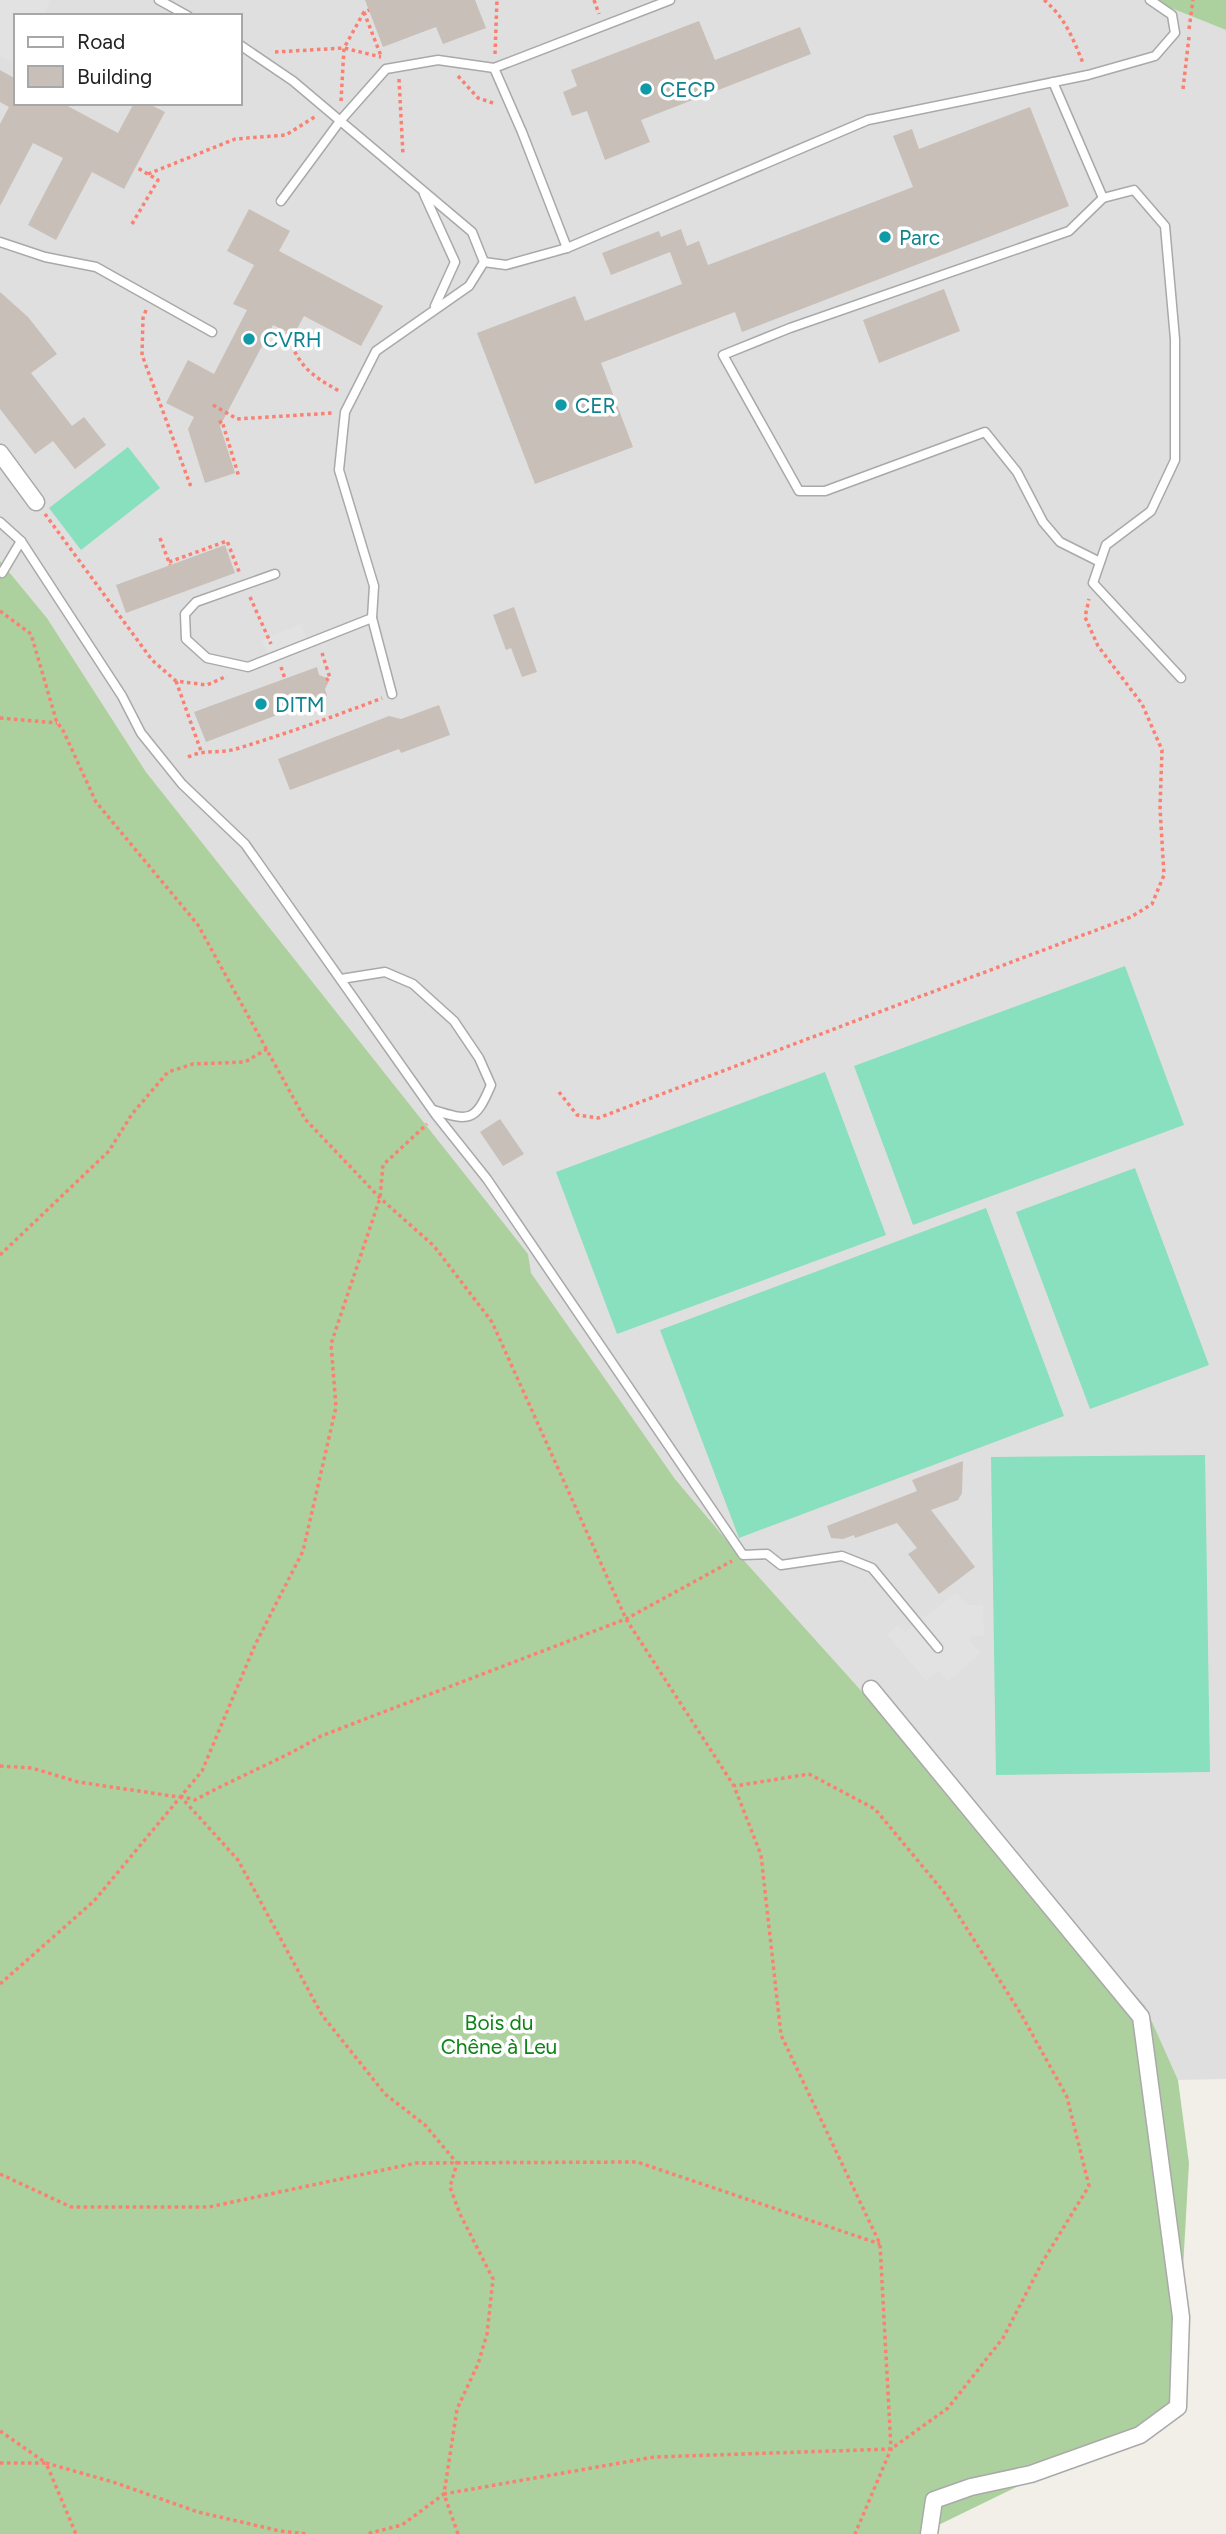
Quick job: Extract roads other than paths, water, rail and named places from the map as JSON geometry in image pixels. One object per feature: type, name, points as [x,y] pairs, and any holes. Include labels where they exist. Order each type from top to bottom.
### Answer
[{"type":"street","points":[[0,453],[36,502]]},
{"type":"street","points":[[872,1689],[1141,2017],[1181,2317],[1178,2407],[1140,2435],[1031,2474],[971,2487],[934,2500],[929,2534]]},
{"type":"lane","points":[[159,0],[184,14]]},
{"type":"lane","points":[[281,201],[340,121],[386,69],[438,60],[494,68],[670,0]]},
{"type":"lane","points":[[484,262],[506,265],[567,248],[868,120],[1088,75],[1156,56],[1175,33],[1172,15],[1150,0]]},
{"type":"lane","points":[[242,46],[255,53],[326,109],[472,232],[484,262]]},
{"type":"lane","points":[[494,68],[567,248]]},
{"type":"lane","points":[[1053,82],[1102,198]]},
{"type":"lane","points":[[1100,562],[1060,542],[1043,522],[1017,472],[985,432],[825,491],[799,491],[723,355],[802,324],[1069,231],[1102,198],[1134,190],[1165,226],[1175,339],[1175,460],[1151,510],[1105,545],[1100,562],[1093,583],[1181,678]]},
{"type":"lane","points":[[423,191],[455,262],[433,308]]},
{"type":"lane","points":[[0,242],[45,257],[96,267],[212,332]]},
{"type":"lane","points":[[392,694],[372,618],[374,586],[339,470],[345,412],[376,351],[433,308],[469,286],[484,262]]},
{"type":"lane","points":[[0,522],[21,541],[122,696],[141,733],[182,784],[245,844],[435,1112],[487,1179],[743,1555],[766,1554],[781,1565],[842,1556],[872,1568],[939,1648]]},
{"type":"lane","points":[[0,572],[2,573],[21,541]]},
{"type":"lane","points":[[275,574],[196,602],[185,614],[187,639],[207,658],[248,667],[372,618]]},
{"type":"lane","points":[[341,979],[385,972],[413,984],[454,1021],[479,1058],[491,1085],[482,1105],[471,1115],[462,1119],[435,1112]]},
{"type":"place","name":"CECP","points":[[646,89]]},
{"type":"place","name":"Parc","points":[[885,237]]},
{"type":"place","name":"CVRH","points":[[249,339]]},
{"type":"place","name":"CER","points":[[561,405]]},
{"type":"place","name":"DITM","points":[[261,704]]},
{"type":"park label","name":"Bois du Chêne à Leu","points":[[499,2034]]}]
